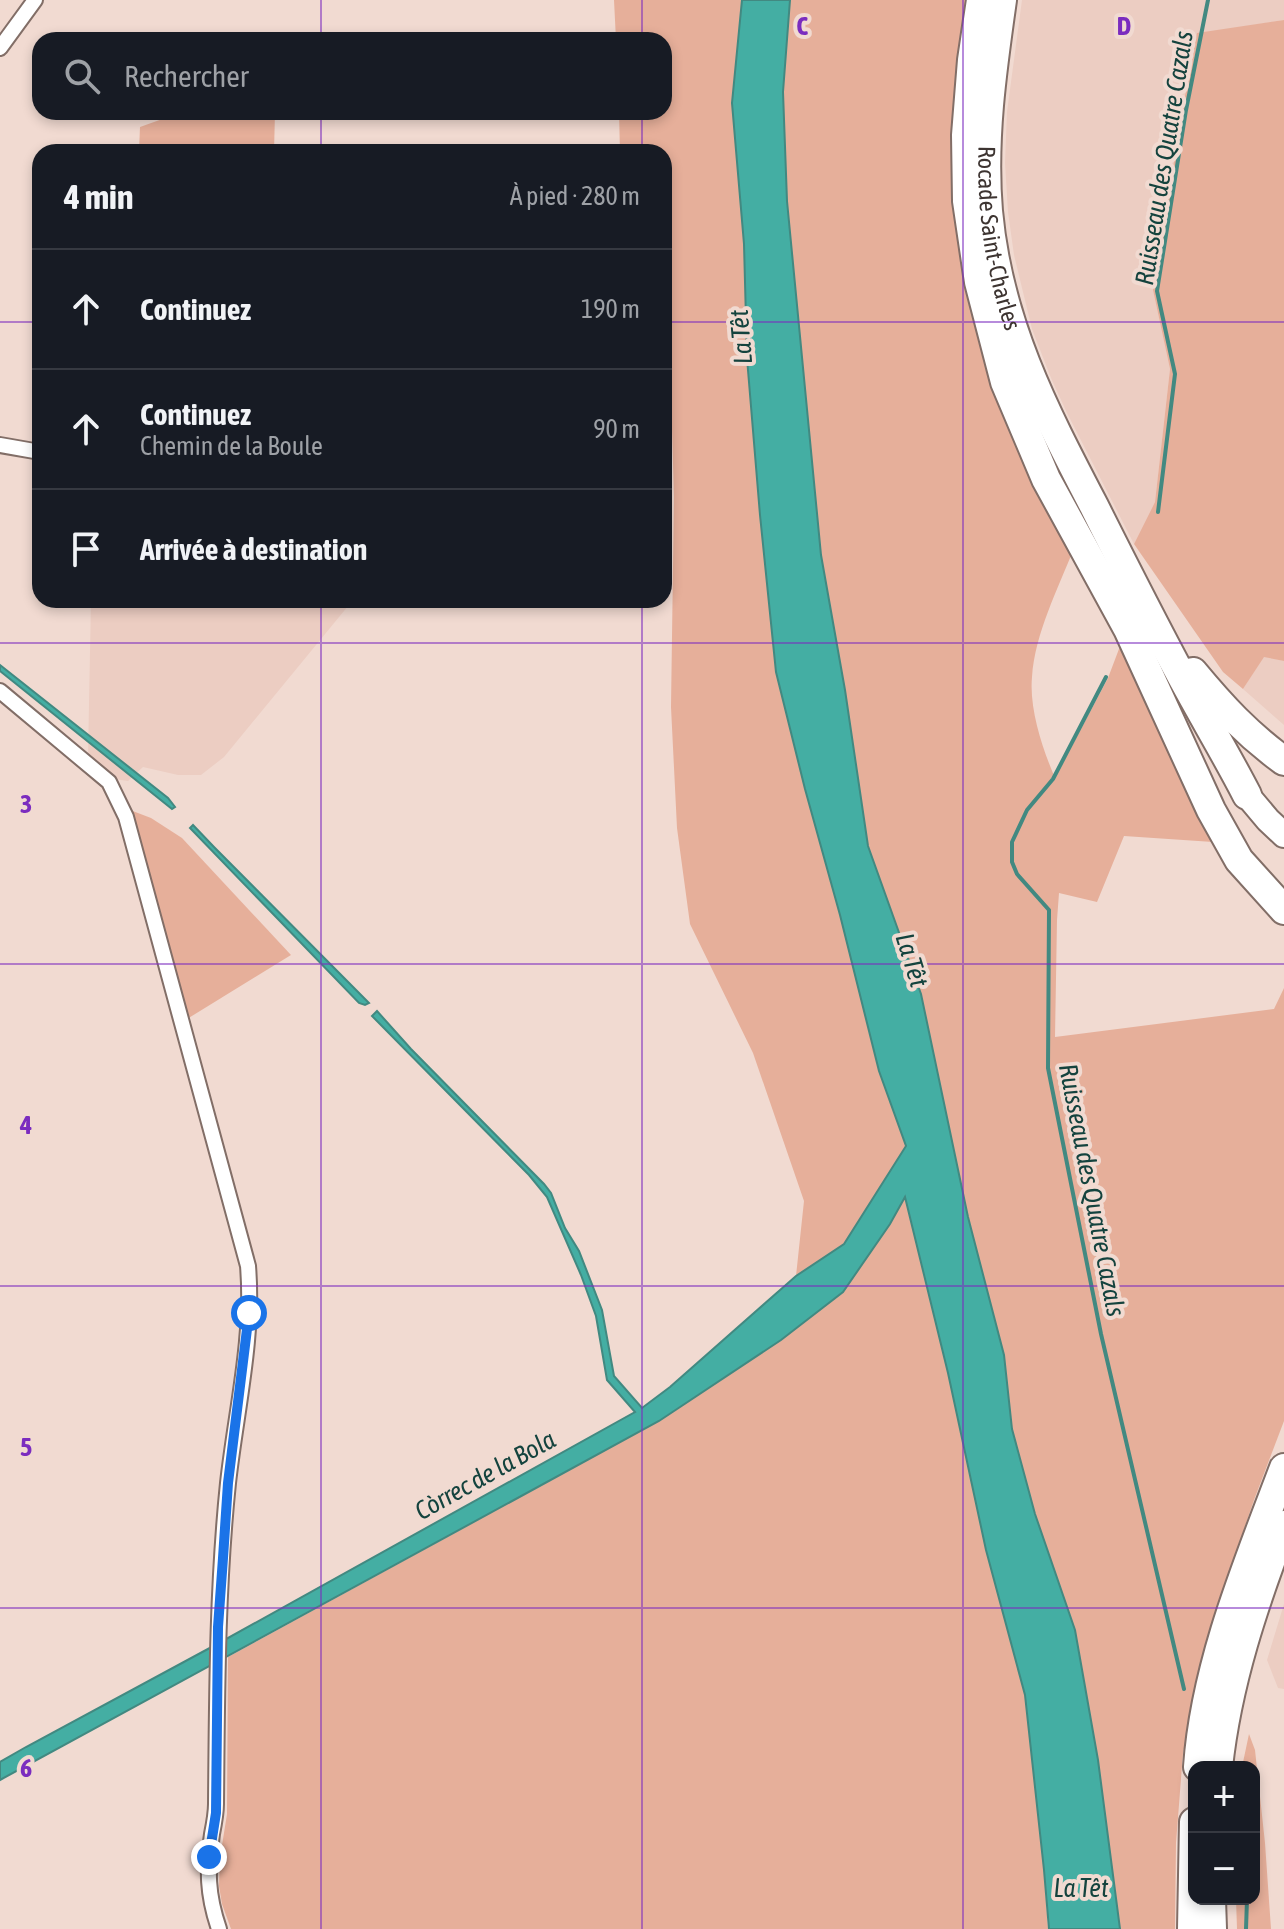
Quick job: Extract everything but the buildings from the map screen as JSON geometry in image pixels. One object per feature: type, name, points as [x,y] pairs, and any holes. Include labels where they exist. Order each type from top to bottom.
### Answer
[{"type":"highway","name":"Rocade Saint-Charles","points":[[981,0],[966,135],[967,201],[979,282],[988,315]]},
{"type":"highway","name":"Rocade Saint-Charles","points":[[1002,0],[988,110],[988,214],[1014,335],[1039,398],[1071,463]]},
{"type":"highway","points":[[988,315],[1005,382],[1046,479],[1128,629],[1211,810],[1239,860],[1284,910]]},
{"type":"highway","points":[[988,315],[1013,383],[1083,519],[1221,766],[1247,795]]},
{"type":"highway","points":[[1013,403],[1171,692],[1242,837],[1284,886]]},
{"type":"highway","points":[[1071,463],[1247,795]]},
{"type":"highway","points":[[1071,463],[1096,501],[1189,667],[1226,712],[1260,744],[1284,761]]},
{"type":"highway","points":[[1199,1761],[1222,1645],[1284,1468]]},
{"type":"highway","points":[[1219,1761],[1234,1674],[1255,1601],[1284,1525]]},
{"type":"highway","points":[[1192,1929],[1194,1833]]},
{"type":"highway","points":[[1211,1905],[1212,1929]]},
{"type":"main road","points":[[1247,795],[1284,835]]},
{"type":"street","points":[[0,48],[35,0]]},
{"type":"street","points":[[0,445],[32,451]]},
{"type":"street","points":[[0,691],[109,782],[126,817],[248,1266],[249,1313],[228,1483],[218,1627],[216,1813],[209,1857],[209,1887],[211,1906],[219,1929]]},
{"type":"shaded area","points":[[614,0],[742,0],[732,103],[744,244],[747,358],[776,672],[879,1071],[906,1146],[844,1244],[796,1276],[804,1201],[753,1053],[690,924],[677,828],[671,707],[674,497],[672,144],[620,144],[619,120],[672,120],[672,32],[616,32]]},
{"type":"shaded area","points":[[790,0],[970,0],[954,202],[963,273],[984,363],[1011,433],[1074,548],[1048,611],[1034,661],[1033,702],[1042,742],[1055,778],[1108,678],[1122,641],[1213,842],[1124,836],[1097,902],[1059,893],[1055,1037],[1274,1009],[1284,988],[1284,1421],[1206,1641],[1183,1753],[1176,1843],[1175,1929],[1120,1929],[1098,1760],[1012,1429],[1004,1355],[968,1217],[921,994],[868,846],[821,555],[787,201],[783,92]]},
{"type":"shaded area","points":[[1022,0],[1284,0],[1284,20],[1197,34],[1153,290],[1170,369],[1155,502],[1134,544],[1051,378],[1032,329],[1014,255],[1005,163],[1007,112]]},
{"type":"shaded area","points":[[1284,20],[1284,661],[1264,657],[1243,689],[1223,672],[1134,544],[1155,502],[1170,369],[1153,290],[1197,33]]},
{"type":"shaded area","points":[[160,120],[275,120],[274,144],[139,144],[140,127]]},
{"type":"shaded area","points":[[91,608],[346,608],[224,757],[201,775],[178,775],[143,767],[128,781],[114,779],[88,757]]},
{"type":"shaded area","points":[[1264,656],[1284,661],[1284,725],[1243,689]]},
{"type":"shaded area","points":[[130,810],[151,818],[182,838],[291,955],[187,1019]]},
{"type":"shaded area","points":[[905,1196],[948,1373],[986,1550],[1025,1695],[1048,1929],[231,1929],[219,1886],[227,1814],[228,1657],[659,1421],[843,1292],[890,1224]]},
{"type":"shaded area","points":[[1284,1604],[1284,1689],[1278,1688],[1267,1660]]},
{"type":"shaded area","points":[[1249,1734],[1256,1761],[1243,1761]]},
{"type":"shaded area","points":[[1260,1796],[1271,1929],[1237,1929],[1236,1905],[1260,1905]]},
{"type":"water","name":"La Têt","points":[[742,0],[790,0],[783,92],[787,201],[821,555],[868,846],[921,994],[968,1217],[1004,1355],[1012,1429],[1035,1514],[1075,1630],[1098,1760],[1120,1929],[1049,1929],[1025,1695],[986,1550],[948,1373],[905,1197],[843,1292],[781,1340],[659,1421],[0,1780],[0,1762],[635,1412],[607,1380],[596,1316],[547,1197],[372,1016],[377,1011],[551,1193],[565,1228],[579,1251],[602,1310],[614,1376],[642,1408],[796,1276],[844,1244],[906,1146],[879,1071],[776,672],[747,358],[744,244],[732,103]]},
{"type":"water","points":[[0,665],[168,798],[175,807],[172,809],[0,671]]},
{"type":"water","points":[[193,825],[369,1003],[359,1003],[190,828]]},
{"type":"waterway","name":"Ruisseau des Quatre Cazals","points":[[1158,512],[1175,374],[1157,291],[1186,110],[1208,0]]},
{"type":"waterway","name":"Ruisseau des Quatre Cazals","points":[[1106,677],[1053,779],[1027,810],[1012,842],[1012,862],[1017,874],[1049,910],[1048,1068],[1101,1334],[1184,1689]]},
{"type":"waterway","name":"Ruisseau des Quatre Cazals","points":[[1246,1929],[1247,1905]]},
{"type":"route","points":[[209,1857],[216,1813],[218,1627],[228,1483],[249,1313]]},
{"type":"water label","name":"Còrrec de la Bola","points":[[485,1475]]}]
